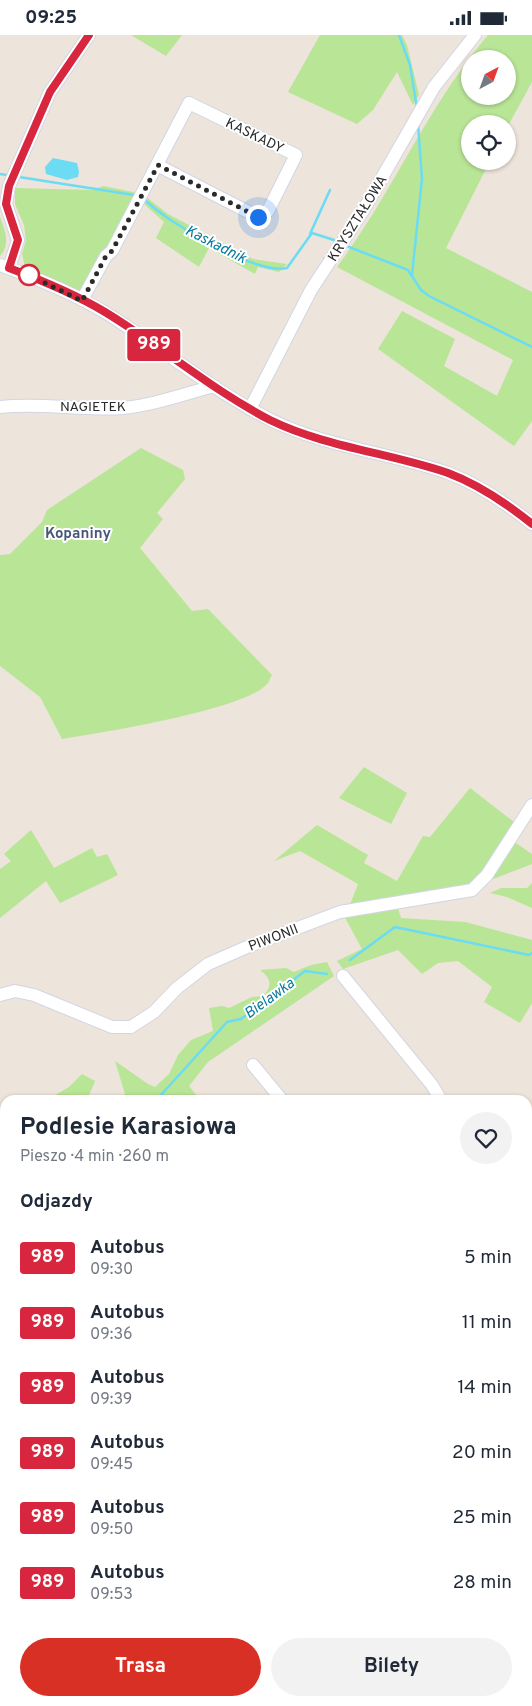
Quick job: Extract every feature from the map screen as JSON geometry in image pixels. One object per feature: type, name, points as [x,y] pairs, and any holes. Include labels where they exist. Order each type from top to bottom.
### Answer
[{"type":"street","points":[[89,35],[50,92],[9,186],[6,204],[18,240],[4,267],[82,301],[127,327],[250,409],[299,431],[447,473],[486,490],[532,524]]},
{"type":"street","name":"KRYSZTAŁOWA","points":[[250,409],[311,290],[364,209],[446,69],[475,35]]},
{"type":"street","name":"KASKADY","points":[[82,301],[106,256],[112,251],[189,103],[296,155],[268,211],[258,217],[158,165]]},
{"type":"street","name":"NAGIETEK","points":[[0,407],[40,404],[82,409],[123,408],[214,386]]},
{"type":"street","name":"PIWONII","points":[[0,995],[15,991],[34,995],[112,1027],[131,1027],[154,1012],[177,988],[208,964],[247,947],[340,912],[472,889],[487,875],[532,805]]},
{"type":"street","points":[[343,976],[432,1085],[438,1095]]},
{"type":"street","points":[[253,1065],[278,1095]]},
{"type":"green space","points":[[131,35],[182,35],[166,56]]},
{"type":"green space","points":[[320,35],[402,35],[407,45],[419,95],[413,105],[397,72],[373,110],[357,124],[288,92]]},
{"type":"green space","points":[[488,35],[532,35],[532,82],[514,115],[461,115],[461,170],[485,170],[446,248],[532,292],[532,421],[514,446],[378,349],[402,311],[455,339],[444,366],[497,396],[513,360],[337,267],[376,209],[461,70],[461,105],[516,105],[516,50],[476,50]]},
{"type":"green space","points":[[103,186],[138,193],[82,294],[25,267],[22,254],[26,240],[24,225],[15,204],[15,188],[94,190]]},
{"type":"green space","points":[[146,197],[168,214],[253,259],[287,264],[279,272],[258,267],[255,274],[209,248],[199,267],[156,238],[164,222],[143,203]]},
{"type":"green space","points":[[0,217],[6,242],[0,256]]},
{"type":"green space","points":[[141,448],[183,470],[185,479],[157,513],[163,519],[140,548],[192,611],[208,609],[272,675],[267,684],[252,694],[230,703],[170,719],[62,739],[40,697],[0,666],[0,555],[10,554],[42,522],[47,510]]},
{"type":"green space","points":[[364,767],[407,793],[391,824],[339,798]]},
{"type":"green space","points":[[470,788],[514,822],[489,865],[470,885],[349,907],[358,884],[300,851],[274,861],[317,825],[368,855],[364,863],[397,881],[423,836],[430,837]]},
{"type":"green space","points":[[31,830],[54,868],[92,848],[97,857],[107,854],[118,875],[60,903],[46,881],[0,918],[0,869],[11,861],[4,854]]},
{"type":"green space","points":[[513,841],[532,854],[532,864],[488,881]]},
{"type":"green space","points":[[532,883],[532,908],[507,897],[490,893],[501,888],[527,888]]},
{"type":"green space","points":[[397,905],[401,918],[465,922],[532,940],[532,1003],[520,1023],[484,1002],[492,987],[458,961],[438,963],[422,974],[398,950],[343,969],[337,961],[362,949],[343,914]]},
{"type":"green space","points":[[327,962],[334,976],[208,1062],[189,1086],[196,1095],[124,1095],[115,1061],[155,1087],[169,1074],[178,1055],[191,1040],[213,1031],[209,1008],[222,1006],[229,1008],[252,997],[263,996],[268,989],[269,982],[267,976],[260,970],[286,968],[294,972],[311,965]]},
{"type":"green space","points":[[82,1074],[95,1081],[89,1095],[55,1095],[69,1087]]},
{"type":"water","points":[[53,158],[77,163],[78,177],[67,180],[46,174],[45,167]]},
{"type":"waterway","points":[[399,35],[410,65],[417,108]]},
{"type":"waterway","points":[[412,275],[422,179],[418,124]]},
{"type":"waterway","name":"Kaskadnik","points":[[0,174],[7,175]]},
{"type":"waterway","name":"Kaskadnik","points":[[19,177],[134,195]]},
{"type":"waterway","points":[[310,234],[330,190]]},
{"type":"waterway","name":"Kaskadnik","points":[[146,201],[173,222],[193,234],[235,256],[255,264],[273,268],[287,268],[312,233],[334,240]]},
{"type":"waterway","name":"Kaskadnik","points":[[349,247],[408,270],[421,290],[429,296],[532,347]]},
{"type":"waterway","name":"Bielawka","points":[[350,960],[395,927],[529,955],[532,953]]},
{"type":"waterway","name":"Bielawka","points":[[161,1095],[227,1022],[241,1019],[305,971],[327,974]]},
{"type":"bus line","name":"989","points":[[89,35],[50,92],[9,186],[6,204],[18,240],[9,268],[104,312],[250,409],[281,425],[447,473],[486,490],[532,524]]},
{"type":"district","name":"Kopaniny","points":[[78,533]]},
{"type":"route","points":[[29,275],[82,301],[106,256],[112,251],[158,165],[258,217]]}]
